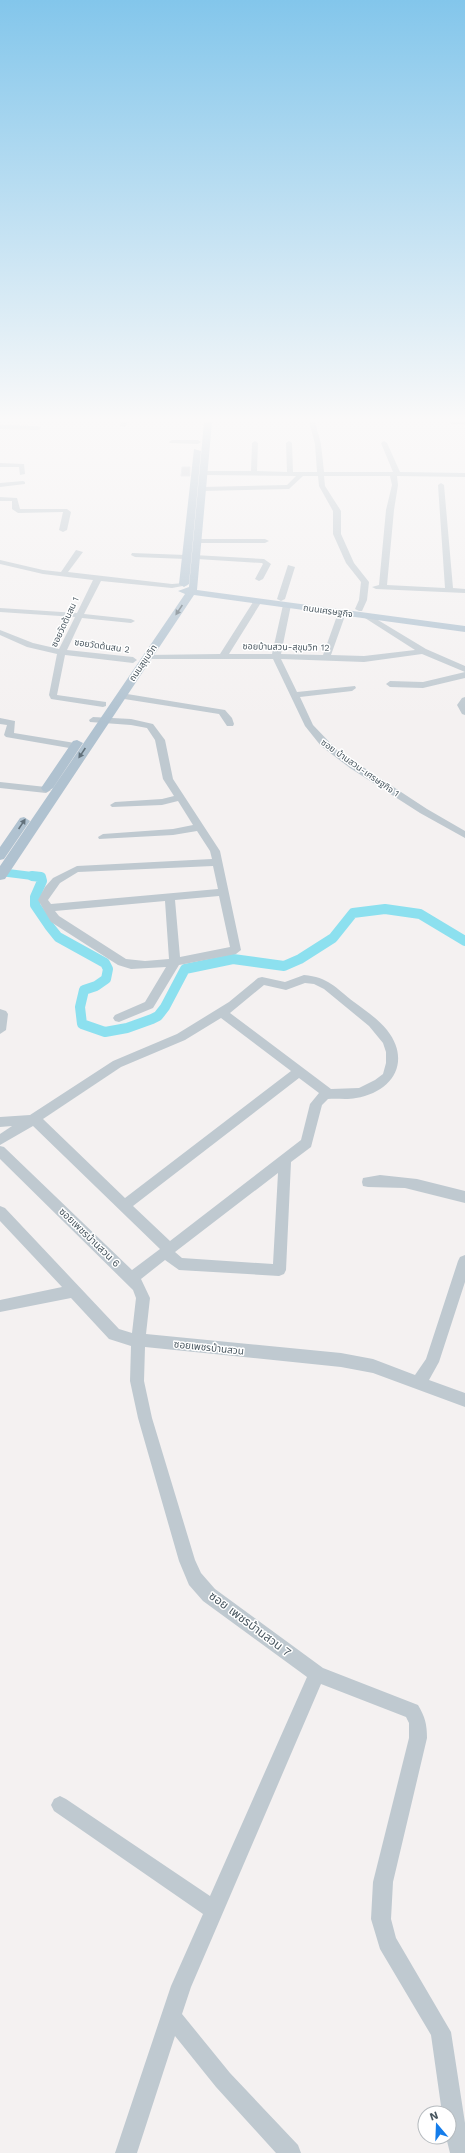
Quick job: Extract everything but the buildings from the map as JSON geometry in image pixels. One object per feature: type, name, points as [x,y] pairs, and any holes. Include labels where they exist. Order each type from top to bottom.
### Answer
[{"type":"main road","points":[[185,588],[190,522]]},
{"type":"main road","name":"ถนนสุขุมวิท","points":[[0,856],[75,746],[121,696],[147,657],[185,588],[197,557],[199,522]]},
{"type":"main road","name":"ถนนสุขุมวิท","points":[[2,873],[98,720],[104,704],[133,660],[185,588]]},
{"type":"main road","name":"ถนนเศรษฐกิจ","points":[[185,588],[258,601],[284,602],[342,613],[364,613],[465,624]]},
{"type":"main road","name":"ถนนเศรษฐกิจ","points":[[185,588],[465,629]]},
{"type":"street","points":[[63,530],[65,522]]},
{"type":"street","points":[[337,522],[337,534],[350,563],[365,582],[364,613],[423,651],[465,669]]},
{"type":"street","points":[[384,587],[389,522]]},
{"type":"street","points":[[443,522],[449,591]]},
{"type":"street","points":[[198,541],[265,541]]},
{"type":"street","points":[[63,574],[79,552]]},
{"type":"street","points":[[135,555],[186,557]]},
{"type":"street","points":[[197,557],[264,561],[267,564],[259,579]]},
{"type":"street","points":[[0,562],[34,570],[185,588]]},
{"type":"street","points":[[276,656],[291,567]]},
{"type":"street","name":"ซอยวัดต้นสน 1","points":[[98,578],[78,615],[62,651],[54,697],[104,704]]},
{"type":"street","points":[[365,588],[384,587],[465,591]]},
{"type":"street","points":[[223,656],[258,601]]},
{"type":"street","points":[[0,610],[78,615],[131,621]]},
{"type":"street","points":[[326,658],[342,613]]},
{"type":"street","points":[[0,645],[4,634]]},
{"type":"street","name":"ซอยวัดต้นสน 2","points":[[4,634],[30,645],[62,651],[133,660]]},
{"type":"street","name":"ซอยบ้านสวน-สุขุมวิท 12","points":[[147,657],[386,657],[423,651]]},
{"type":"street","name":"ซอย บ้านสวน-เศรษฐกิจ 1","points":[[276,656],[309,726],[326,746],[418,808],[465,835]]},
{"type":"street","points":[[390,684],[423,685],[465,675]]},
{"type":"street","points":[[294,695],[352,688]]},
{"type":"street","points":[[121,696],[215,710],[226,714],[230,724]]},
{"type":"street","points":[[465,700],[461,705],[465,712]]},
{"type":"street","points":[[98,720],[138,723],[152,728],[160,740],[168,779],[214,851],[217,862],[224,892],[236,950],[175,962],[136,965],[125,964],[56,919],[47,908],[43,900],[50,887],[65,875],[77,869],[217,862]]},
{"type":"street","points":[[0,721],[12,722],[9,735],[75,746]]},
{"type":"street","points":[[0,785],[46,790]]},
{"type":"street","points":[[115,805],[162,802],[180,798]]},
{"type":"street","points":[[103,837],[173,832],[199,827]]},
{"type":"street","points":[[47,908],[224,892]]},
{"type":"street","points":[[119,1018],[149,1005],[175,962],[170,897]]},
{"type":"street","points":[[0,1140],[117,1064],[176,1040],[221,1012],[262,981],[284,986],[307,979],[321,982],[381,1030],[389,1043],[392,1055],[388,1075],[382,1082],[355,1094],[329,1094],[322,1096],[316,1104],[306,1143],[132,1278]]},
{"type":"street","points":[[221,1012],[329,1094]]},
{"type":"street","points":[[0,1013],[2,1014],[0,1030]]},
{"type":"street","points":[[124,1206],[300,1071]]},
{"type":"street","points":[[0,1122],[32,1120],[124,1206],[179,1264],[279,1270],[285,1159]]},
{"type":"street","name":"ซอยเพชรบ้านสวน 6","points":[[0,1151],[139,1286],[143,1298],[139,1341]]},
{"type":"street","points":[[368,1182],[388,1180],[409,1182],[465,1197]]},
{"type":"street","name":"ซอยเพชรบ้านสวน","points":[[0,1212],[114,1334],[126,1339],[341,1360],[373,1366],[465,1400]]},
{"type":"street","points":[[419,1382],[432,1362],[465,1261]]},
{"type":"street","points":[[0,1306],[75,1291]]},
{"type":"street","name":"ซอย เพชรบ้านสวน 7","points":[[139,1341],[136,1365],[137,1381],[143,1412],[187,1561],[195,1580],[209,1595],[317,1674],[412,1711],[418,1722],[418,1738],[383,1882],[381,1919],[387,1942],[441,2032],[460,2147]]},
{"type":"street","points":[[126,2153],[181,1986],[317,1674]]},
{"type":"street","points":[[60,1805],[214,1910]]},
{"type":"street","points":[[171,2016],[223,2080],[290,2153]]},
{"type":"waterway","points":[[0,872],[32,876]]},
{"type":"waterway","points":[[32,876],[41,877],[42,881],[35,897],[35,905],[58,937],[105,963],[108,969],[106,979],[96,986],[84,990],[80,1007],[82,1024],[105,1032],[127,1028],[158,1016],[165,1007],[185,969],[233,959],[284,966],[300,959],[333,938],[353,913],[385,909],[420,914],[465,941]]},
{"type":"waterway","points":[[32,876],[40,877]]}]
